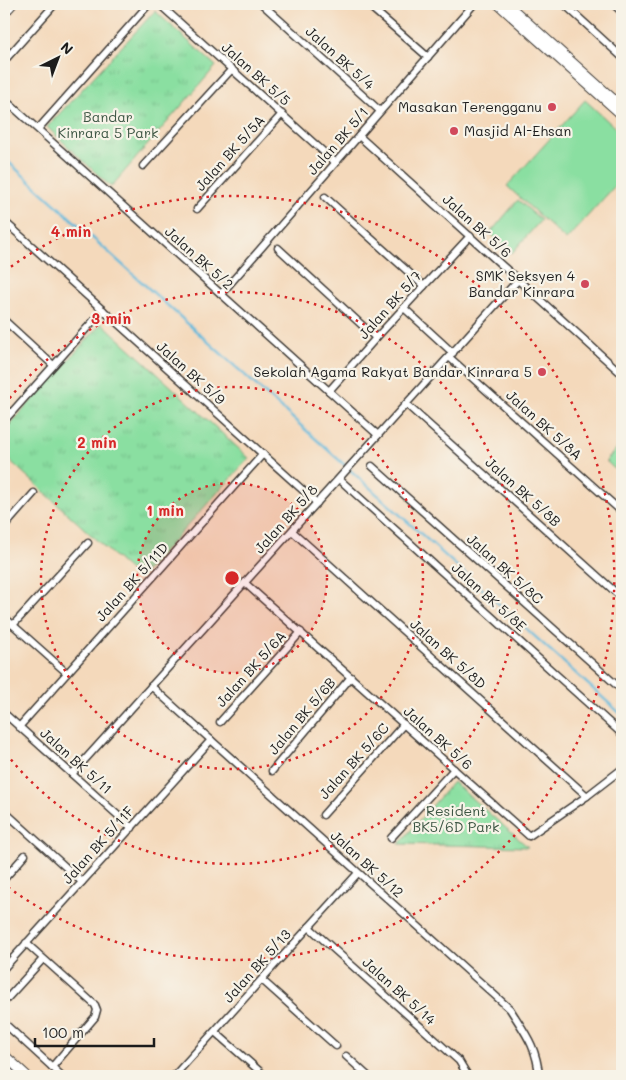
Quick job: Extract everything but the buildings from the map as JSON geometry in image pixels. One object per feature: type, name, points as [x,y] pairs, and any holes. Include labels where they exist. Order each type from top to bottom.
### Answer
[{"type":"street","points":[[4,13],[12,4]]},
{"type":"street","points":[[4,61],[55,4]]},
{"type":"street","points":[[38,129],[149,4]]},
{"type":"street","name":"Jalan BK 5/5","points":[[159,4],[336,162]]},
{"type":"street","name":"Jalan BK 5/4","points":[[262,4],[380,111]]},
{"type":"street","points":[[367,4],[428,57]]},
{"type":"street","points":[[498,4],[622,115]]},
{"type":"street","points":[[507,4],[622,106]]},
{"type":"street","points":[[564,4],[622,57]]},
{"type":"street","points":[[613,4],[622,12]]},
{"type":"street","name":"Jalan BK 5/1","points":[[221,294],[472,5]]},
{"type":"street","points":[[143,166],[232,69]]},
{"type":"street","name":"Jalan BK 5/2","points":[[4,99],[378,435]]},
{"type":"street","name":"Jalan BK 5/5A","points":[[197,209],[282,114]]},
{"type":"street","name":"Jalan BK 5/6","points":[[359,136],[622,374]]},
{"type":"street","points":[[326,197],[424,286]]},
{"type":"street","name":"Jalan BK 5/9","points":[[4,221],[317,503]]},
{"type":"street","name":"Jalan BK 5/7","points":[[329,391],[470,236]]},
{"type":"street","points":[[278,248],[376,338]]},
{"type":"street","name":"Jalan BK 5/8","points":[[72,774],[518,280]]},
{"type":"street","name":"Jalan BK 5/8A","points":[[404,308],[451,355],[622,512]]},
{"type":"street","points":[[4,418],[103,310]]},
{"type":"street","points":[[4,320],[53,365]]},
{"type":"street","name":"Jalan BK 5/8B","points":[[406,404],[622,598]]},
{"type":"street","name":"Jalan BK 5/11D","points":[[19,727],[263,454]]},
{"type":"street","name":"Jalan BK 5/8C","points":[[372,466],[622,690]]},
{"type":"street","name":"Jalan BK 5/8E","points":[[339,479],[622,734]]},
{"type":"street","points":[[4,526],[34,493]]},
{"type":"street","name":"Jalan BK 5/8D","points":[[292,531],[587,796]]},
{"type":"street","points":[[13,625],[88,543]]},
{"type":"street","name":"Jalan BK 5/6","points":[[245,583],[529,836],[622,769]]},
{"type":"street","points":[[4,617],[66,674]]},
{"type":"street","name":"Jalan BK 5/6A","points":[[220,722],[301,632]]},
{"type":"street","name":"Jalan BK 5/6B","points":[[272,771],[351,677]]},
{"type":"street","name":"Jalan BK 5/12","points":[[151,686],[510,1009],[538,1058],[540,1076]]},
{"type":"street","name":"Jalan BK 5/11","points":[[4,713],[132,828]]},
{"type":"street","name":"Jalan BK 5/6C","points":[[323,815],[404,724]]},
{"type":"street","name":"Jalan BK 5/11F","points":[[4,968],[211,740]]},
{"type":"street","points":[[391,838],[454,768]]},
{"type":"street","points":[[4,811],[82,882]]},
{"type":"street","points":[[5,876],[26,855]]},
{"type":"street","name":"Jalan BK 5/13","points":[[174,1076],[358,873]]},
{"type":"street","name":"Jalan BK 5/14","points":[[310,927],[459,1061],[468,1076]]},
{"type":"street","points":[[26,943],[95,1005],[97,1010],[95,1017],[52,1067]]},
{"type":"street","points":[[4,1002],[43,959]]},
{"type":"street","points":[[262,980],[336,1046]]},
{"type":"street","points":[[4,1022],[62,1076]]},
{"type":"street","points":[[215,1032],[265,1076]]},
{"type":"street","points":[[4,1055],[27,1076]]},
{"type":"street","points":[[346,1056],[368,1076]]},
{"type":"street","points":[[4,1069],[12,1076]]},
{"type":"green space","name":"Bandar Kinrara 5 Park","points":[[155,11],[216,66],[111,187],[47,127]]},
{"type":"green space","points":[[585,100],[622,134],[622,178],[566,240],[507,186]]},
{"type":"green space","points":[[518,200],[541,220],[512,253],[490,233]]},
{"type":"green space","points":[[102,323],[249,458],[139,579],[4,455],[4,431]]},
{"type":"green space","points":[[622,442],[622,476],[606,461]]},
{"type":"green space","name":"Resident BK5/6D Park","points":[[453,782],[528,847],[399,844]]},
{"type":"waterway","points":[[4,158],[622,715]]},
{"type":"place","name":"Masakan Terengganu","points":[[552,107]]},
{"type":"place","name":"Masjid Al-Ehsan","points":[[454,131]]},
{"type":"place","name":"SMK Seksyen 4 Bandar Kinrara","points":[[585,284]]},
{"type":"place","name":"Sekolah Agama Rakyat Bandar Kinrara 5","points":[[542,372]]}]
